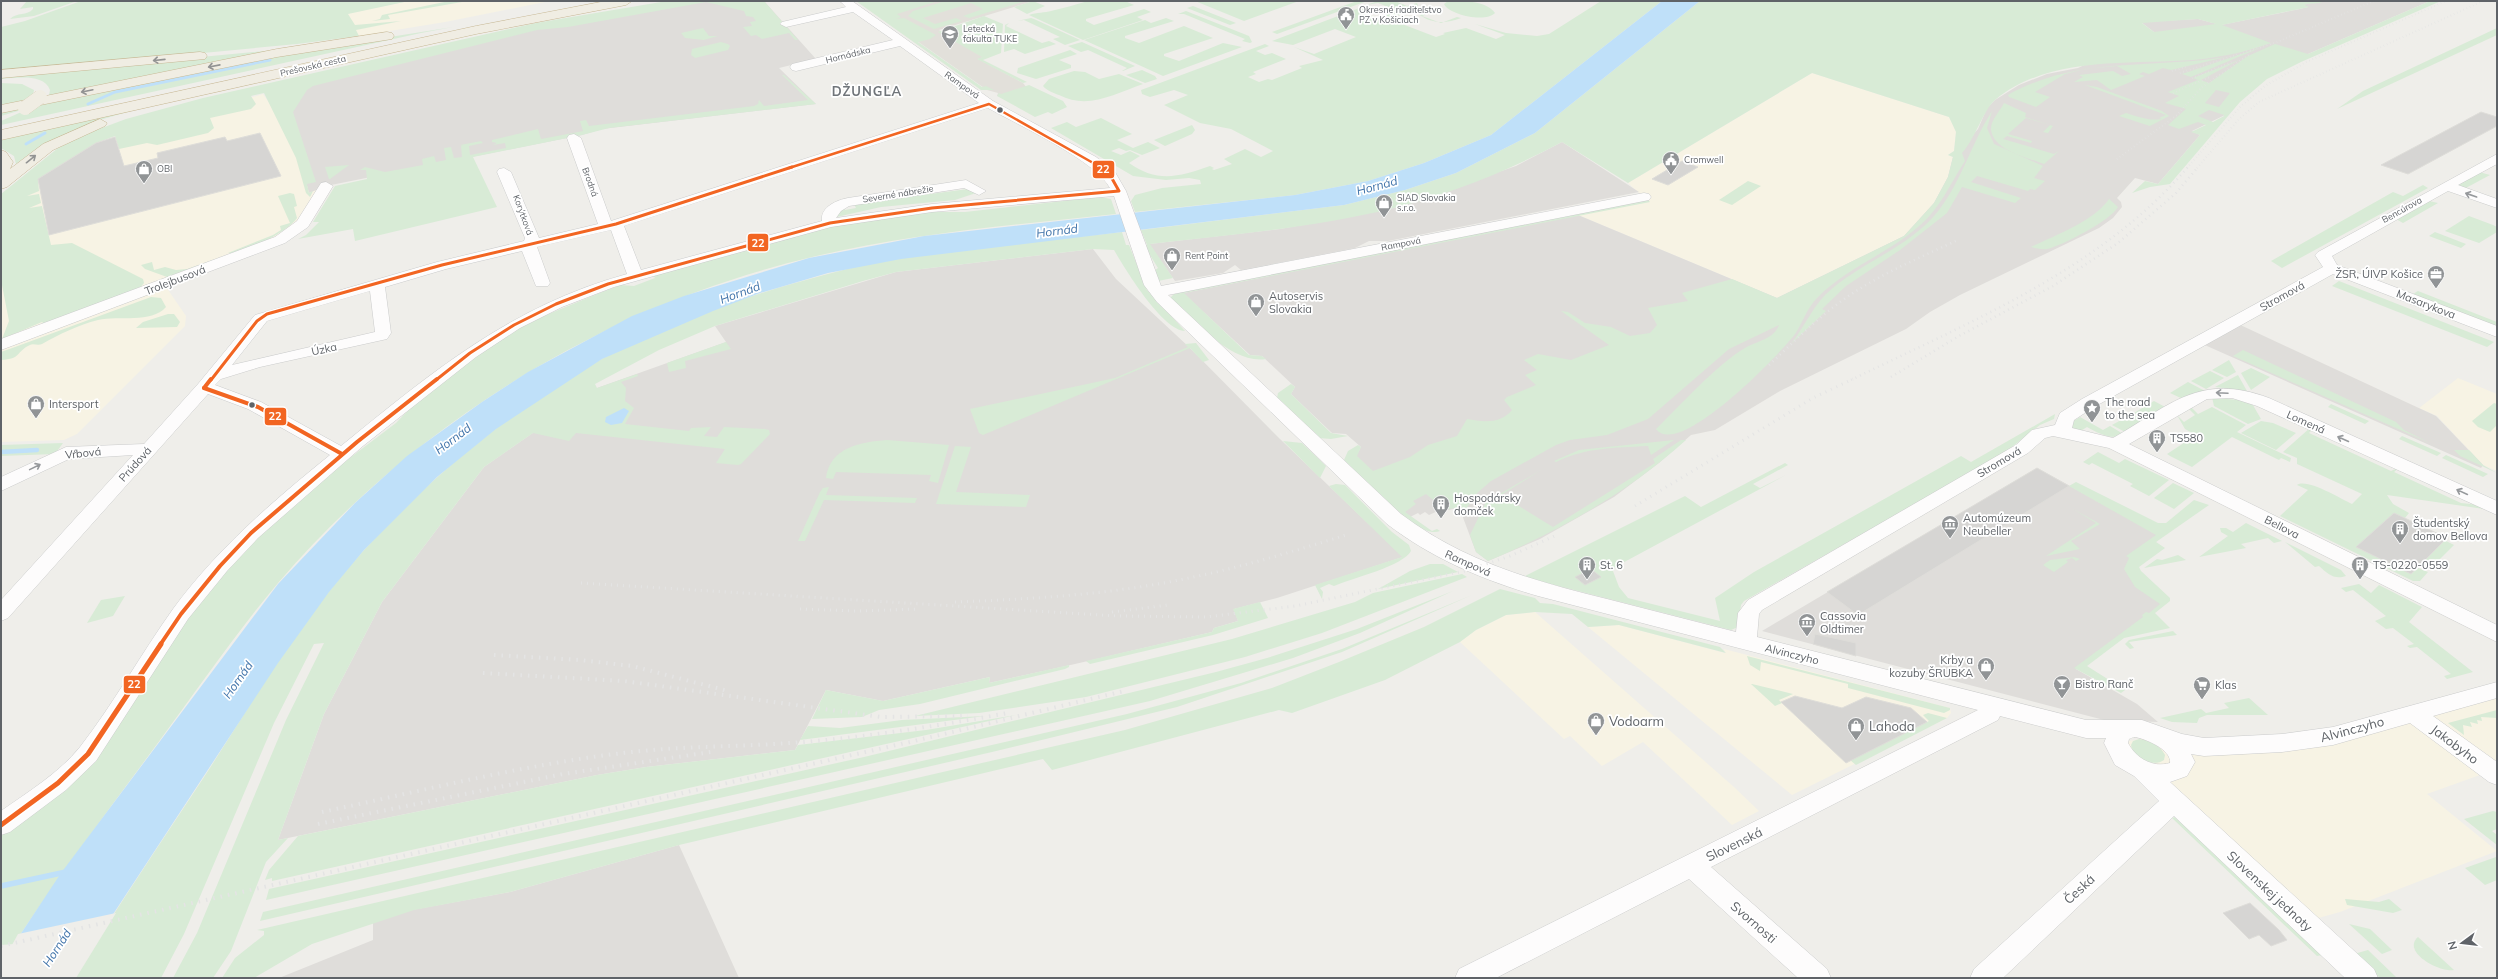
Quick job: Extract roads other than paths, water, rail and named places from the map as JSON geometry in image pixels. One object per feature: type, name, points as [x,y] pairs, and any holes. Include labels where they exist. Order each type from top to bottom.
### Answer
[{"type":"highway","name":"Prešovská cesta","points":[[1,128],[522,15],[596,1]]},
{"type":"highway","name":"Prešovská cesta","points":[[1,135],[476,30],[626,1]]},
{"type":"highway","points":[[1,109],[230,62],[522,15]]},
{"type":"highway","points":[[1,74],[349,42]]},
{"type":"highway","points":[[1,81],[34,83],[42,90],[40,97],[25,108],[1,118]]},
{"type":"highway","points":[[1,184],[43,151],[80,131],[118,117],[226,85]]},
{"type":"highway","points":[[1,155],[5,162],[1,172]]},
{"type":"street","name":"Rampová","points":[[786,24],[849,5],[989,104],[1103,169],[1110,175],[1121,196],[1137,246],[1157,292],[1189,326],[1394,519],[1436,549],[1496,576]]},
{"type":"street","name":"Hornádska","points":[[796,67],[901,42]]},
{"type":"street","points":[[377,283],[611,225],[989,104]]},
{"type":"street","name":"Brodná","points":[[574,138],[611,225],[635,276]]},
{"type":"street","name":"Bencúrova","points":[[2332,268],[2323,258],[2324,253],[2497,158]]},
{"type":"street","points":[[1066,194],[1095,185],[1102,176],[1103,169]]},
{"type":"street","name":"Korýtková","points":[[504,172],[513,189],[532,238],[529,248],[542,283]]},
{"type":"street","name":"Severné nábrežie","points":[[830,223],[828,219],[829,215],[840,205],[848,202],[966,184],[979,191]]},
{"type":"street","name":"Trolejbusová","points":[[1,345],[280,240],[303,224],[326,186]]},
{"type":"street","points":[[2446,186],[2497,204]]},
{"type":"street","name":"Severné nábrežie","points":[[1,825],[58,783],[88,754],[181,614],[220,566],[294,494],[342,454],[495,336],[556,304],[635,276],[830,223],[896,212],[1066,194],[1121,196]]},
{"type":"street","name":"Rampová","points":[[1157,292],[1644,197]]},
{"type":"street","name":"Masarykova","points":[[2332,268],[2497,332]]},
{"type":"street","name":"Stromová","points":[[1746,642],[1749,613],[1755,605],[2022,449],[2032,436],[2050,430],[2062,431],[2066,418],[2083,406],[2332,268]]},
{"type":"street","name":"Prúdová","points":[[1,613],[209,381],[257,321],[267,314],[377,283]]},
{"type":"street","name":"Úzka","points":[[209,381],[256,363],[381,336],[383,333],[377,283]]},
{"type":"street","points":[[209,381],[220,391],[342,454]]},
{"type":"street","name":"Lomená","points":[[2115,444],[2201,395],[2215,393],[2239,395],[2263,402],[2497,509]]},
{"type":"street","name":"Bellova","points":[[2062,431],[2115,444],[2497,634]]},
{"type":"street","name":"Vŕbová","points":[[1,485],[38,465],[70,452],[148,449]]},
{"type":"street","name":"Alvinczyho","points":[[1496,576],[1545,591],[2088,730],[2142,729],[2161,736],[2204,747],[2282,743],[2323,738],[2497,690]]},
{"type":"street","name":"Slovenská","points":[[1469,978],[1990,714],[1994,705]]},
{"type":"street","name":"Jakobyho","points":[[2412,713],[2497,775]]},
{"type":"street","name":"Slovenskej jednoty","points":[[2088,730],[2104,738],[2177,803],[2357,976]]},
{"type":"street","points":[[2125,730],[2117,738],[2117,747],[2130,761],[2161,775],[2178,768],[2204,747]]},
{"type":"street","points":[[2161,736],[2179,752],[2178,768],[2172,788],[2177,803]]},
{"type":"street","name":"Česká","points":[[1984,978],[2163,810],[2177,803]]},
{"type":"street","name":"Svornosti","points":[[1691,865],[1817,978]]},
{"type":"water","name":"Hornád","points":[[1662,1],[1700,1],[1535,133],[1456,173],[1405,190],[1344,205],[901,259],[828,273],[760,293],[713,311],[602,359],[496,429],[437,477],[364,550],[329,592],[278,663],[106,925],[1,978],[14,944],[61,873],[278,584],[355,503],[407,456],[482,402],[528,372],[632,316],[684,296],[809,258],[924,236],[1295,195],[1368,181],[1424,163],[1491,135]]},
{"type":"water","points":[[624,408],[629,411],[622,423],[611,425],[605,422],[606,417]]},
{"type":"waterway","points":[[88,104],[115,92],[270,60]]},
{"type":"waterway","points":[[26,144],[45,133]]},
{"type":"waterway","points":[[1,452],[37,450]]},
{"type":"waterway","points":[[1,886],[66,872]]},
{"type":"railway","points":[[2180,73],[2277,42],[2374,1]]},
{"type":"railway","points":[[2187,168],[2241,106],[2265,86],[2306,62],[2446,1]]},
{"type":"railway","points":[[2197,168],[2239,119],[2259,102],[2483,1]]},
{"type":"railway","points":[[2117,159],[2177,115],[2202,87],[2250,54]]},
{"type":"railway","points":[[2192,78],[2232,62]]},
{"type":"railway","points":[[2172,71],[2186,67]]},
{"type":"railway","points":[[2173,93],[2210,77]]},
{"type":"railway","points":[[1851,380],[1986,314],[2031,290],[2074,264],[2115,236],[2153,203],[2188,167]]},
{"type":"railway","points":[[1891,377],[1959,336],[2053,286],[2118,243],[2176,193],[2198,167]]},
{"type":"railway","points":[[1769,365],[1818,320],[1850,295],[1889,272],[1958,240]]},
{"type":"railway","points":[[1635,506],[1813,398],[1853,379]]},
{"type":"railway","points":[[955,602],[1067,596],[1151,585],[1200,576],[1284,554],[1346,535]]},
{"type":"railway","points":[[581,583],[1117,616],[1206,617],[1295,606],[1465,571],[1510,556],[1557,535]]},
{"type":"railway","points":[[1112,612],[1168,605]]},
{"type":"railway","points":[[800,609],[857,611],[919,609]]},
{"type":"railway","points":[[494,655],[580,660],[632,666],[728,691]]},
{"type":"railway","points":[[483,673],[624,681],[881,717],[968,716]]},
{"type":"railway","points":[[1,946],[910,742],[1124,691]]},
{"type":"railway","points":[[322,812],[510,771],[585,758],[665,749],[817,741],[927,727],[1008,713]]},
{"type":"railway","points":[[318,824],[563,774],[711,752]]},
{"type":"place","name":"Okresné riaditeľstvo PZ v Košiciach","points":[[1346,30]]},
{"type":"place","name":"Letecká fakulta TUKE","points":[[950,49]]},
{"type":"place","name":"Cromwell","points":[[1671,175]]},
{"type":"place","name":"OBI","points":[[144,184]]},
{"type":"place","name":"SIAD Slovakia s.r.o.","points":[[1384,218]]},
{"type":"place","name":"Rent Point","points":[[1172,271]]},
{"type":"place","name":"ŽSR, ÚIVP Košice","points":[[2436,289]]},
{"type":"place","name":"Autoservis Slovakia","points":[[1256,317]]},
{"type":"place","name":"Intersport","points":[[36,419]]},
{"type":"place","name":"The road to the sea","points":[[2092,423]]},
{"type":"place","name":"TS580","points":[[2157,453]]},
{"type":"place","name":"Hospodársky domček","points":[[1441,519]]},
{"type":"place","name":"Automúzeum Neubeller","points":[[1950,539]]},
{"type":"place","name":"Študentský domov Bellova","points":[[2400,544]]},
{"type":"place","name":"St. 6","points":[[1587,580]]},
{"type":"place","name":"TS-0220-0559","points":[[2360,580]]},
{"type":"place","name":"Cassovia Oldtimer","points":[[1807,637]]},
{"type":"place","name":"Krby a kozuby ŠRUBKA","points":[[1986,681]]},
{"type":"place","name":"Bistro Ranč","points":[[2062,699]]},
{"type":"place","name":"Klas","points":[[2202,700]]},
{"type":"place","name":"Vodoarm","points":[[1596,736]]},
{"type":"place","name":"Lahoda","points":[[1856,741]]},
{"type":"district","name":"DŽUNGĽA","points":[[867,91]]}]
